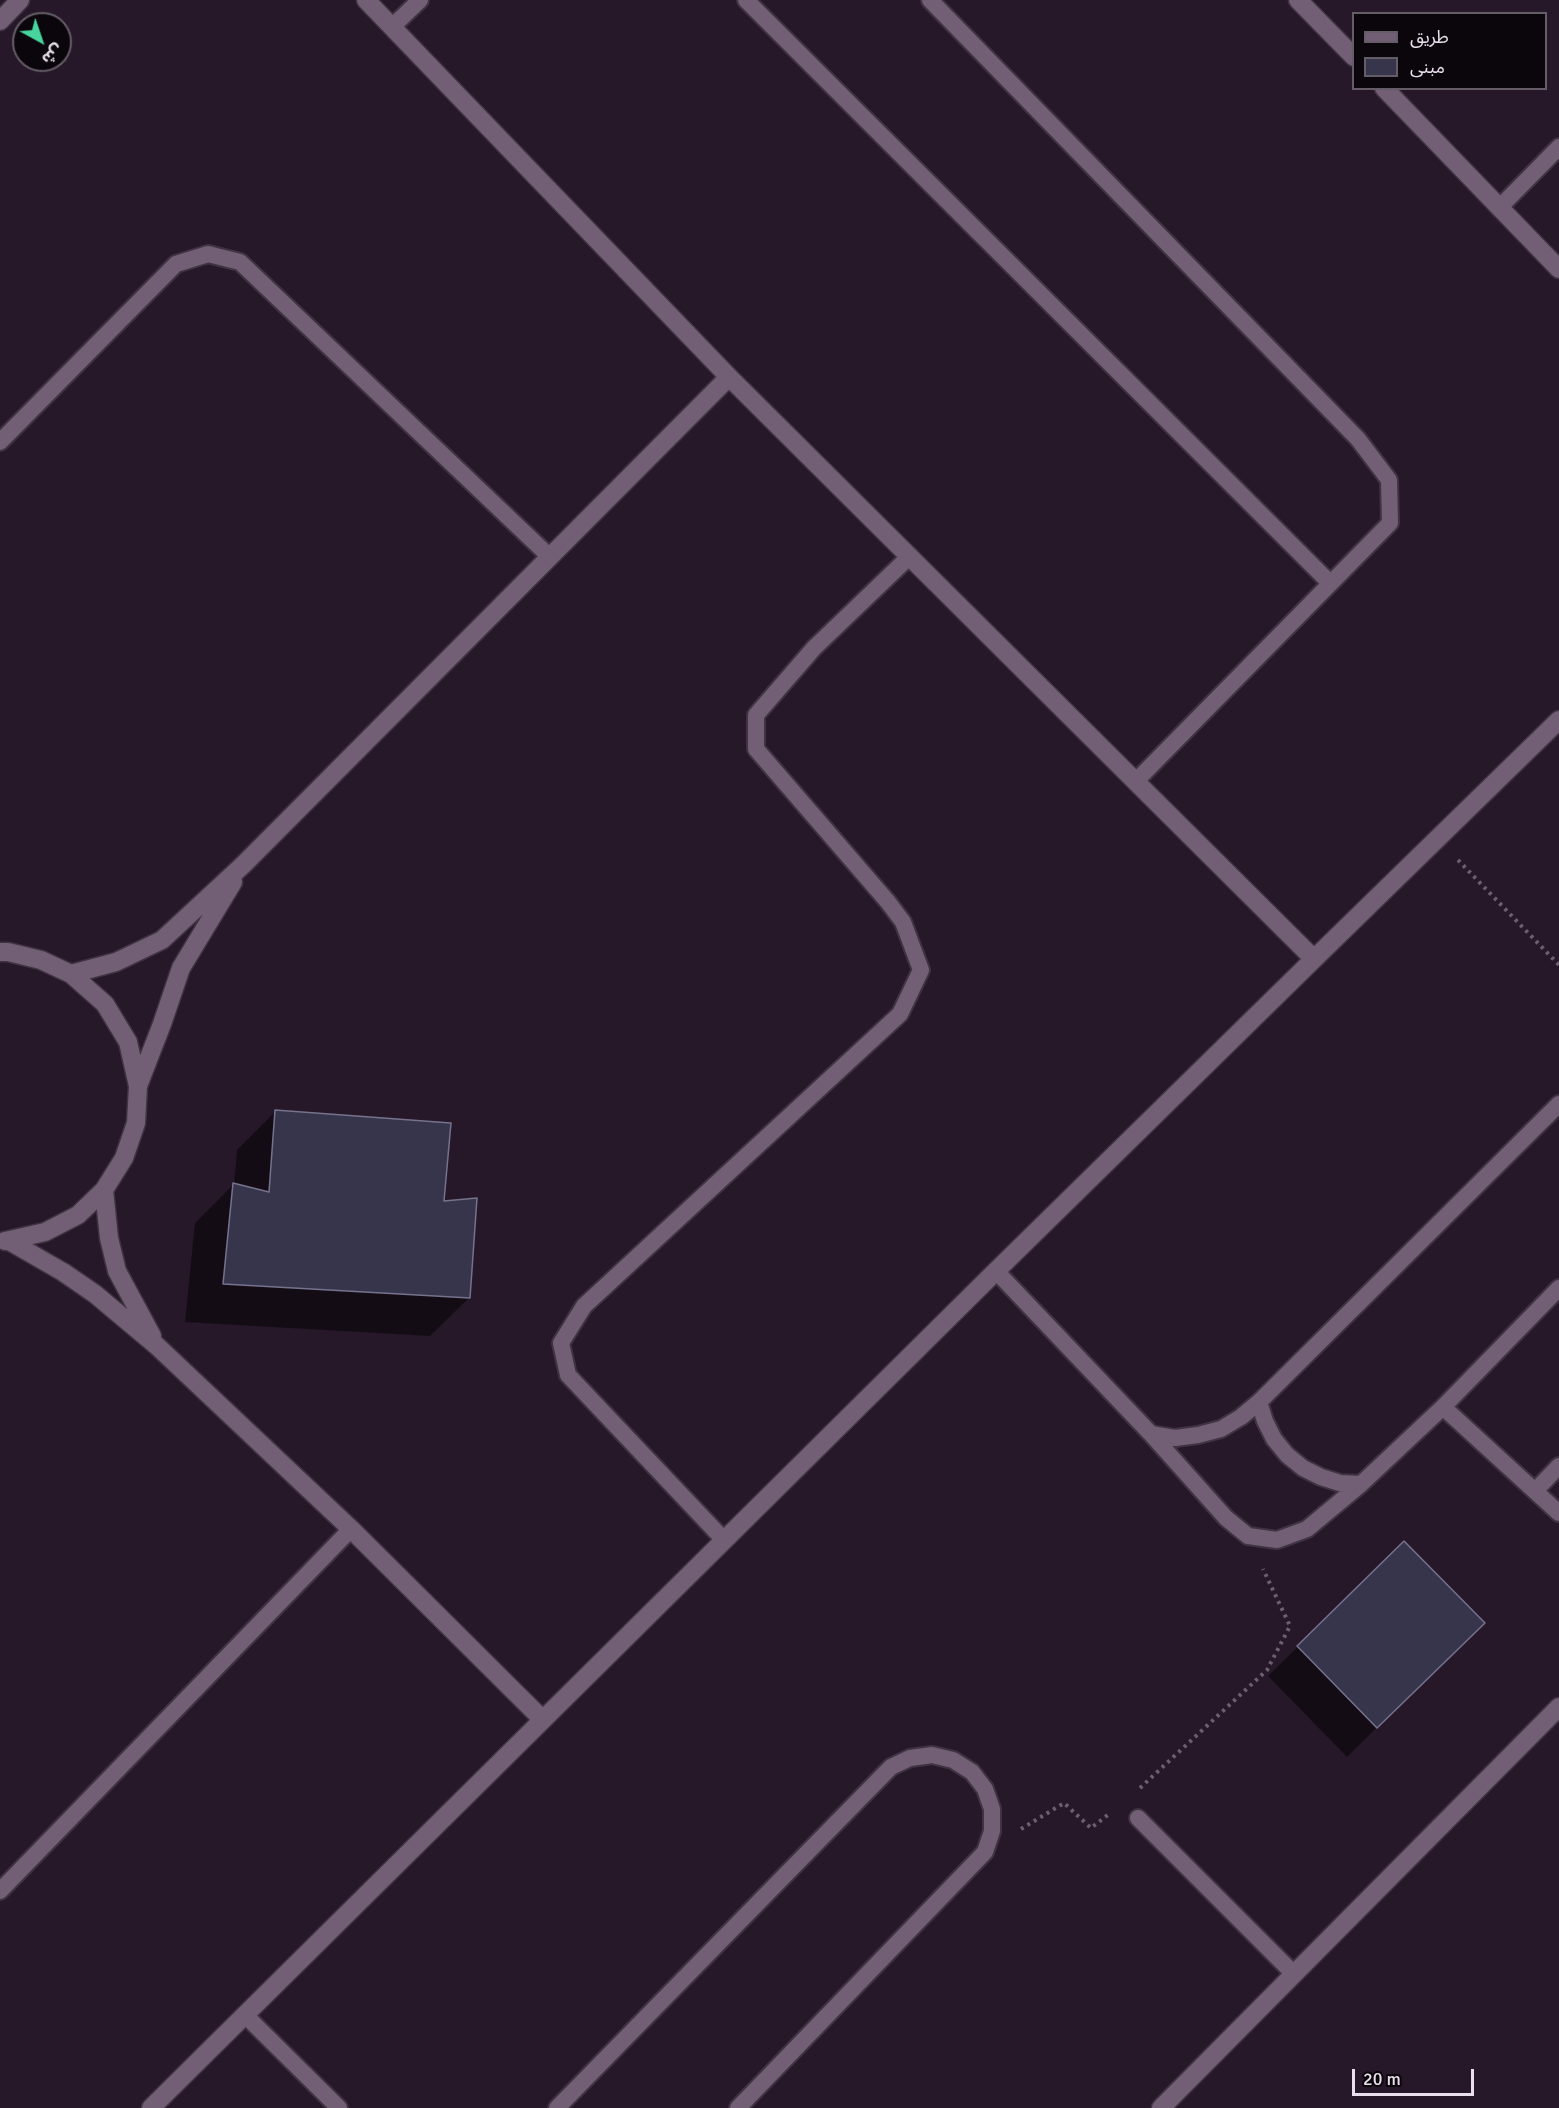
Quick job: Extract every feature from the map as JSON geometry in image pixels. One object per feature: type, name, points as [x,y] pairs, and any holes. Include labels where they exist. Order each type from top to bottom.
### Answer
[{"type":"street","points":[[0,21],[20,0]]},
{"type":"street","points":[[366,0],[729,377],[1314,958]]},
{"type":"street","points":[[1298,0],[1352,56]]},
{"type":"street","points":[[1386,90],[1559,270]]},
{"type":"street","points":[[71,974],[116,962],[162,940],[243,865],[729,377]]},
{"type":"street","points":[[152,2108],[996,1271],[1559,720]]},
{"type":"street","points":[[138,1086],[182,968],[243,865]]},
{"type":"street","points":[[3,951],[41,960],[71,974],[105,1004],[128,1042],[138,1086],[136,1123],[124,1158],[104,1190],[78,1215],[61,1224],[45,1232],[5,1241]]},
{"type":"street","points":[[104,1190],[109,1238],[117,1271],[157,1346]]},
{"type":"street","points":[[5,1241],[63,1272],[96,1294],[157,1346],[351,1529],[542,1719]]},
{"type":"street","points":[[1161,2108],[1559,1707]]},
{"type":"lane","points":[[392,27],[420,0]]},
{"type":"lane","points":[[746,0],[1330,584]]},
{"type":"lane","points":[[930,0],[1358,439],[1389,480],[1390,523],[1136,781]]},
{"type":"lane","points":[[1499,208],[1559,147]]},
{"type":"lane","points":[[0,442],[176,264],[208,254],[240,262],[549,556]]},
{"type":"lane","points":[[724,1540],[568,1375],[561,1343],[584,1306],[900,1014],[921,970],[903,922],[756,749],[756,715],[814,648],[910,556]]},
{"type":"lane","points":[[1151,1434],[1175,1437],[1198,1435],[1221,1429],[1241,1417],[1259,1402],[1559,1104]]},
{"type":"lane","points":[[996,1271],[1151,1434],[1226,1518],[1248,1536],[1277,1540],[1307,1529],[1361,1484],[1443,1407],[1559,1288]]},
{"type":"lane","points":[[1259,1402],[1274,1439],[1287,1455],[1303,1468],[1340,1483],[1361,1484]]},
{"type":"lane","points":[[1443,1407],[1559,1513]]},
{"type":"lane","points":[[1535,1491],[1559,1466]]},
{"type":"lane","points":[[0,1891],[351,1529]]},
{"type":"lane","points":[[557,2108],[891,1767],[910,1758],[932,1755],[953,1760],[972,1772],[985,1789],[992,1809],[992,1831],[985,1852],[738,2108]]},
{"type":"lane","points":[[1138,1818],[1294,1974]]},
{"type":"lane","points":[[246,2016],[339,2108]]},
{"type":"path","points":[[1438,839],[1559,965]]},
{"type":"path","points":[[1140,1788],[1267,1670],[1290,1626],[1248,1536]]},
{"type":"path","points":[[985,1852],[1064,1803],[1090,1828],[1114,1810]]},
{"type":"building","points":[[275,1110],[451,1123],[444,1201],[477,1198],[470,1298],[223,1284],[233,1183],[269,1192]]},
{"type":"building","points":[[1404,1541],[1485,1623],[1377,1728],[1297,1646]]}]
